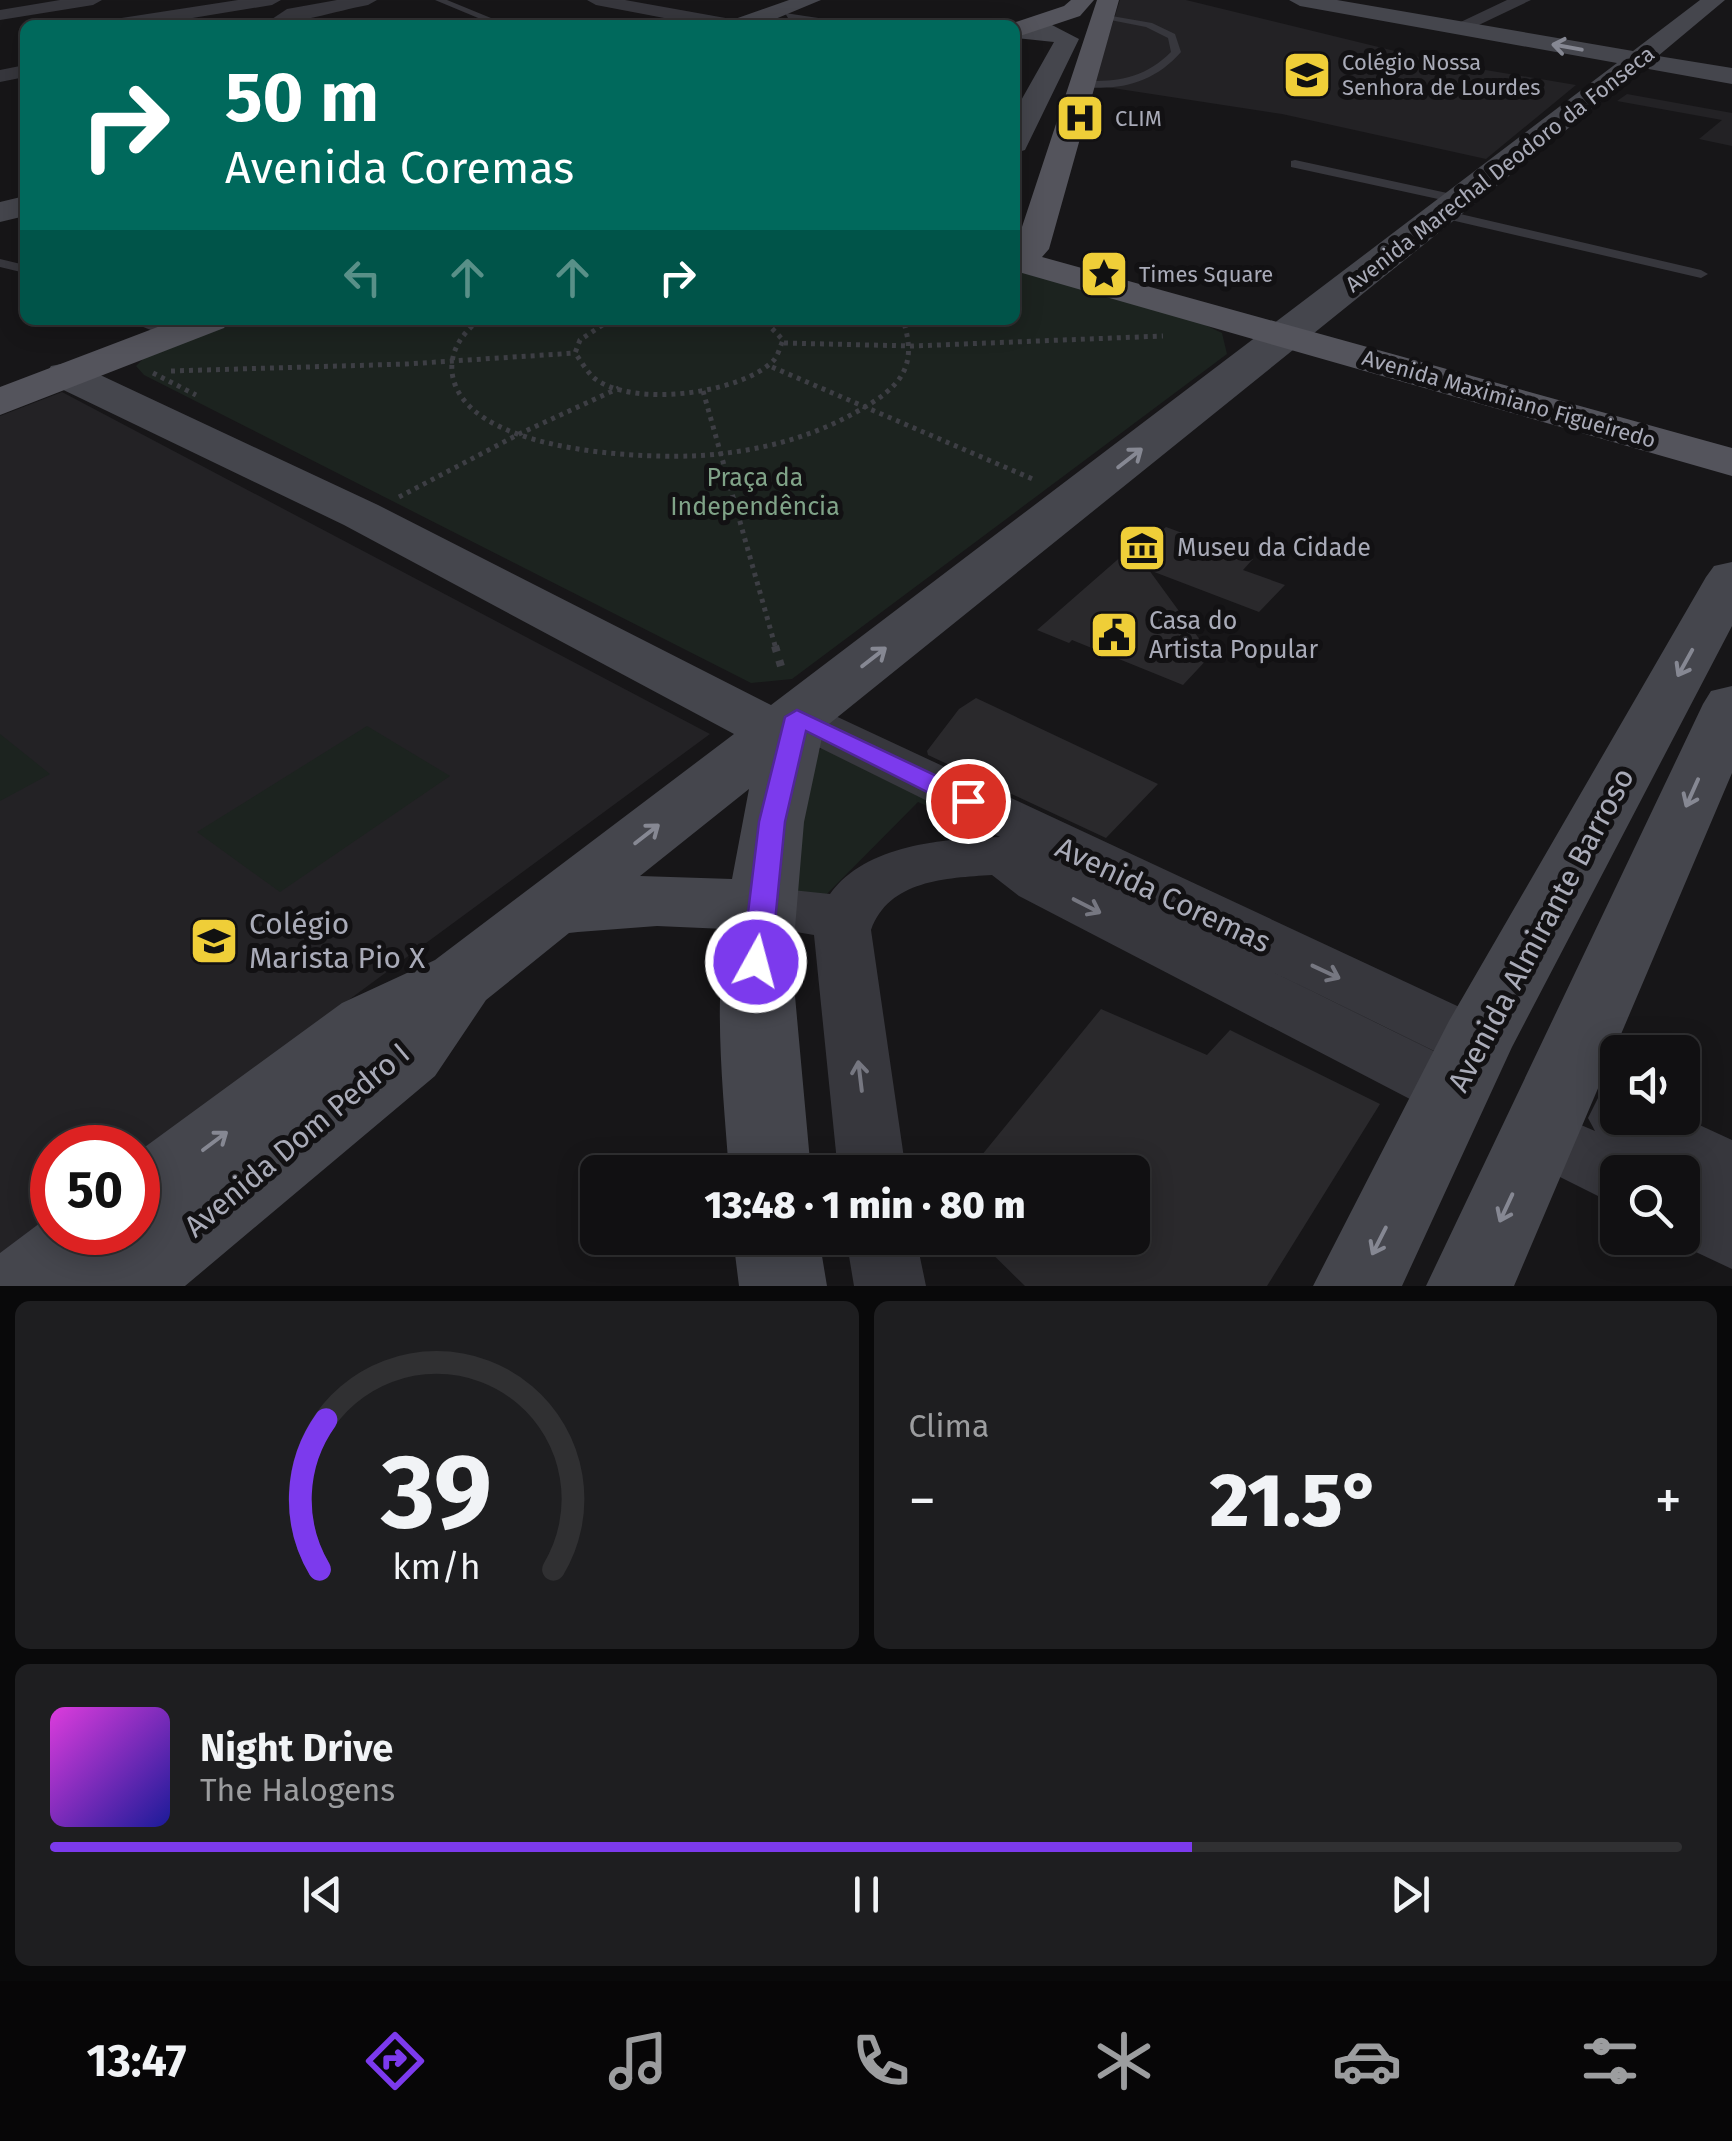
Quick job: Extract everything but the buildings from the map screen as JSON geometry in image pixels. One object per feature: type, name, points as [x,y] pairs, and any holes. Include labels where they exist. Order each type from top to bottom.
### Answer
[{"type":"main road","points":[[1020,28],[1094,5],[1085,75],[1021,251],[1295,330]]},
{"type":"main road","points":[[1066,39],[1085,75]]},
{"type":"main road","points":[[0,402],[198,325]]},
{"type":"main road","name":"Avenida Maximiano Figueiredo","points":[[1295,330],[1732,443]]},
{"type":"main road","name":"Avenida Maximiano Figueiredo","points":[[1295,330],[1732,462]]},
{"type":"street","points":[[0,15],[92,0]]},
{"type":"street","points":[[205,0],[226,8]]},
{"type":"street","points":[[165,20],[272,0]]},
{"type":"street","points":[[281,20],[293,13],[368,0]]},
{"type":"street","points":[[596,0],[705,20]]},
{"type":"street","points":[[760,20],[783,14],[810,0]]},
{"type":"street","points":[[1300,0],[1732,76]]},
{"type":"street","points":[[1457,28],[1522,0]]},
{"type":"street","name":"Avenida Marechal Deodoro da Fonseca","points":[[1295,330],[1714,0]]},
{"type":"street","points":[[115,4],[151,20]]},
{"type":"street","points":[[1020,30],[1050,30],[1066,39],[1020,132]]},
{"type":"street","points":[[768,1155],[756,962],[786,693],[1295,330]]},
{"type":"street","points":[[79,370],[361,516],[786,693]]},
{"type":"street","points":[[79,370],[399,502],[786,693]]},
{"type":"street","name":"Avenida Almirante Barroso","points":[[1357,1286],[1465,1067],[1732,577]]},
{"type":"street","name":"Avenida Coremas","points":[[786,693],[1465,1067]]},
{"type":"street","name":"Avenida Dom Pedro I","points":[[160,1183],[368,1024],[460,980],[548,912],[786,693]]},
{"type":"street","points":[[1470,1286],[1584,1114],[1732,704]]},
{"type":"street","points":[[870,1155],[842,930],[844,917],[866,889],[909,866],[1070,852]]},
{"type":"street","name":"Avenida Coremas","points":[[1004,856],[1039,882],[1465,1067]]},
{"type":"street","points":[[548,912],[607,900],[651,898],[844,917]]},
{"type":"street","name":"Avenida Dom Pedro I","points":[[118,1286],[408,1054],[460,980]]},
{"type":"street","points":[[1584,1114],[1732,1174]]},
{"type":"street","points":[[1584,1114],[1606,1155]]},
{"type":"street","points":[[1700,1220],[1732,1237]]},
{"type":"street","points":[[27,1286],[67,1255]]},
{"type":"street","points":[[778,1255],[783,1286]]},
{"type":"street","points":[[884,1255],[890,1286]]},
{"type":"lane","points":[[439,0],[490,20]]},
{"type":"lane","points":[[1085,75],[1122,85],[1142,80],[1163,67],[1176,52],[1172,36],[1163,30],[1094,5]]},
{"type":"lane","points":[[783,14],[816,20]]},
{"type":"lane","points":[[1295,164],[1700,274]]},
{"type":"path","points":[[472,325],[451,355],[451,361],[453,386],[479,416],[519,434],[600,454],[680,456],[760,447],[816,432],[866,408],[892,388],[908,366],[913,346],[904,325]]},
{"type":"path","points":[[602,325],[580,340],[575,353],[579,366],[594,379],[644,393],[703,392],[742,382],[772,366],[782,355],[784,343],[780,332],[771,325]]},
{"type":"path","points":[[784,343],[913,346],[1178,335]]},
{"type":"path","points":[[203,398],[148,368],[451,361],[575,353]]},
{"type":"path","points":[[772,366],[1044,484],[1029,495]]},
{"type":"path","points":[[399,502],[519,434],[618,388]]},
{"type":"path","points":[[703,392],[786,693]]},
{"type":"shaded area","name":"Colégio Nossa Senhora de Lourdes","points":[[1120,0],[1186,0],[1444,63],[1576,85],[1486,159],[1282,114],[1093,85]]},
{"type":"shaded area","points":[[1627,94],[1732,113],[1732,146],[1699,139],[1722,120],[1617,101]]},
{"type":"shaded area","name":"Colégio Marista Pio X","points":[[62,392],[710,734],[160,1139],[160,1125],[30,1125],[30,1234],[0,1256],[0,416]]},
{"type":"green space","name":"Praça da Independência","points":[[1020,270],[1197,321],[1222,333],[1227,354],[792,679],[751,683],[144,375],[136,366],[147,355],[224,325],[1020,325]]},
{"type":"green space","points":[[367,726],[450,776],[280,892],[197,832]]},
{"type":"green space","points":[[0,734],[50,774],[0,801]]},
{"type":"green space","points":[[828,742],[997,822],[988,833],[918,802],[819,902],[779,889],[803,766]]},
{"type":"place","name":"Colégio Nossa Senhora de Lourdes","points":[[1307,75]]},
{"type":"place","name":"CLIM","points":[[1080,118]]},
{"type":"place","name":"Times Square","points":[[1104,274]]},
{"type":"place","name":"Museu da Cidade","points":[[1142,548]]},
{"type":"place","name":"Casa do Artista Popular","points":[[1114,635]]},
{"type":"place","name":"Colégio Marista Pio X","points":[[214,941]]},
{"type":"route","points":[[756,962],[772,822],[797,717],[968,801]]}]
